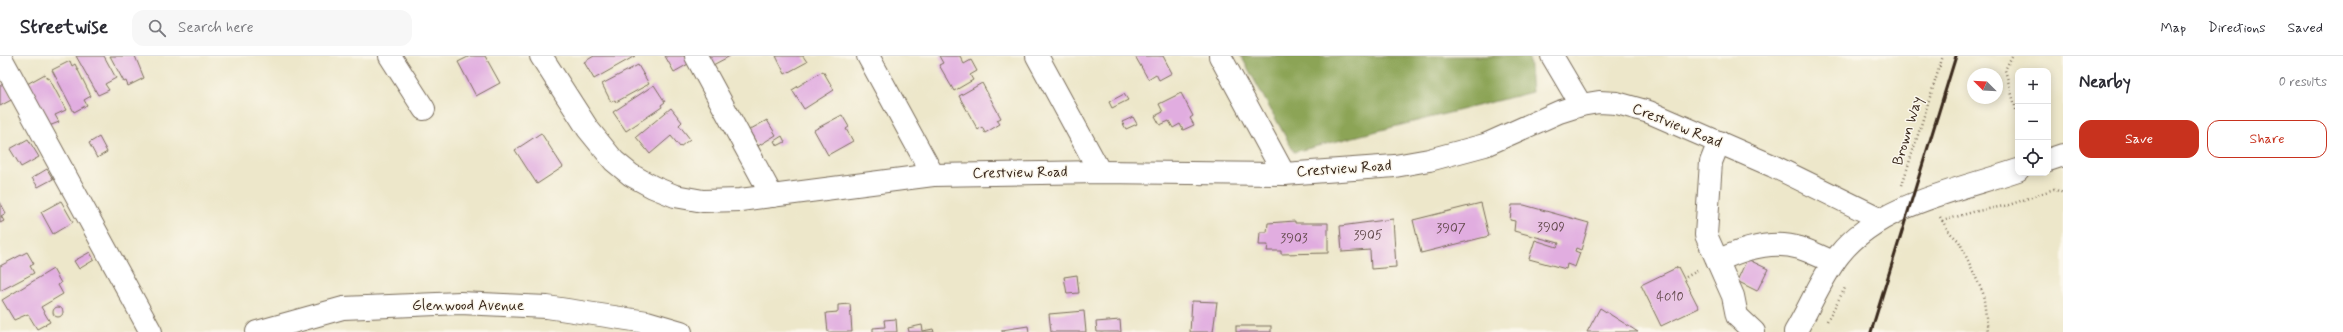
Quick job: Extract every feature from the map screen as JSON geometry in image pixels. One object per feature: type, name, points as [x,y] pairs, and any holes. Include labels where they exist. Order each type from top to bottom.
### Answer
[{"type":"street","points":[[0,56],[151,332]]},
{"type":"street","points":[[390,56],[424,109]]},
{"type":"street","name":"Crestview Road","points":[[541,56],[600,146],[631,175],[653,188],[675,196],[703,201],[740,200],[933,175],[1100,172],[1284,174],[1395,166],[1429,160],[1485,145],[1558,112],[1581,105],[1599,102],[1617,103],[1643,110],[1887,216]]},
{"type":"street","points":[[696,56],[772,196]]},
{"type":"street","points":[[868,56],[933,175]]},
{"type":"street","points":[[1037,56],[1100,172]]},
{"type":"street","points":[[1220,56],[1284,174]]},
{"type":"street","points":[[1552,56],[1581,105]]},
{"type":"street","points":[[1719,142],[1711,162],[1706,235],[1710,265],[1733,296],[1737,316],[1754,332]]},
{"type":"street","points":[[2051,159],[2063,155]]},
{"type":"street","points":[[1795,332],[1834,262],[1856,238],[1887,216],[1929,199],[2015,171]]},
{"type":"street","points":[[1710,265],[1740,250],[1753,246],[1799,248],[1834,262]]},
{"type":"street","name":"Glenwood Avenue","points":[[256,332],[343,308],[460,303],[547,307],[647,322],[680,332]]},
{"type":"path","name":"Brown Way","points":[[1887,216],[1943,56]]},
{"type":"path","points":[[2012,56],[2005,70],[2015,107]]},
{"type":"path","points":[[1942,221],[1973,212],[2009,205],[2054,189],[2063,193]]},
{"type":"path","points":[[1929,199],[1949,232],[1959,241],[1984,293],[1988,332]]},
{"type":"path","points":[[1686,277],[1710,265]]},
{"type":"green space","points":[[1241,56],[1529,56],[1532,92],[1294,152]]},
{"type":"building","points":[[76,56],[104,56],[116,78],[105,84],[109,90],[98,95]]},
{"type":"building","points":[[110,56],[135,56],[144,78],[128,86],[126,81],[124,82]]},
{"type":"building","points":[[470,56],[485,56],[500,83],[476,96],[458,62]]},
{"type":"building","points":[[594,56],[635,56],[594,79],[584,62]]},
{"type":"building","points":[[665,56],[686,56],[690,63],[674,72]]},
{"type":"building","points":[[708,56],[730,56],[713,65]]},
{"type":"building","points":[[776,56],[803,56],[807,62],[785,74]]},
{"type":"building","points":[[939,56],[960,56],[964,64],[971,60],[977,71],[970,75],[973,80],[954,91],[939,65],[943,63]]},
{"type":"building","points":[[1135,56],[1163,56],[1172,73],[1159,80],[1156,74],[1148,79]]},
{"type":"building","points":[[70,61],[72,66],[75,64],[91,96],[84,100],[87,105],[74,112],[52,70]]},
{"type":"building","points":[[638,65],[649,84],[616,102],[615,100],[611,102],[602,84]]},
{"type":"building","points":[[823,71],[834,90],[804,109],[792,90]]},
{"type":"building","points":[[45,74],[47,79],[49,78],[66,110],[55,115],[59,122],[49,126],[27,84]]},
{"type":"building","points":[[4,83],[13,99],[0,106],[0,86]]},
{"type":"building","points":[[982,83],[1001,118],[997,120],[1000,124],[985,133],[982,127],[978,130],[959,96]]},
{"type":"building","points":[[654,85],[665,102],[661,105],[662,107],[626,131],[613,112]]},
{"type":"building","points":[[1181,93],[1193,116],[1190,118],[1194,125],[1183,130],[1180,124],[1173,128],[1169,121],[1160,125],[1155,116],[1163,112],[1159,104]]},
{"type":"building","points":[[1124,94],[1128,100],[1112,108],[1109,102]]},
{"type":"building","points":[[671,108],[682,122],[679,125],[690,139],[680,147],[671,136],[650,154],[636,137]]},
{"type":"building","points":[[842,115],[849,127],[846,129],[853,141],[828,155],[814,130]]},
{"type":"building","points":[[1133,117],[1137,124],[1126,129],[1122,122]]},
{"type":"building","points":[[767,120],[776,135],[758,146],[749,130]]},
{"type":"building","points":[[541,133],[563,167],[537,184],[515,150]]},
{"type":"building","points":[[782,136],[785,142],[777,146],[774,141]]},
{"type":"building","points":[[99,137],[107,152],[97,158],[89,143]]},
{"type":"building","points":[[28,139],[39,157],[21,167],[10,149]]},
{"type":"building","points":[[47,169],[53,179],[38,187],[32,178]]},
{"type":"building","points":[[61,201],[73,222],[53,234],[41,212]]},
{"type":"building","points":[[0,202],[6,213],[1,216],[4,221],[0,223]]},
{"type":"building","points":[[1481,203],[1489,236],[1421,253],[1413,220]]},
{"type":"building","points":[[1512,205],[1524,205],[1589,223],[1581,250],[1576,248],[1575,251],[1580,253],[1575,267],[1567,264],[1566,269],[1529,259],[1535,240],[1557,247],[1559,243],[1514,231],[1515,221],[1510,220]]},
{"type":"building","points":[[1393,219],[1396,267],[1371,269],[1370,250],[1342,252],[1340,226]]},
{"type":"building","points":[[1295,221],[1295,223],[1328,223],[1328,253],[1281,254],[1281,251],[1267,251],[1268,245],[1259,245],[1260,232],[1267,232],[1268,223]]},
{"type":"building","points":[[27,252],[34,264],[30,266],[34,273],[0,291],[0,266]]},
{"type":"building","points":[[90,252],[94,260],[79,269],[74,261]]},
{"type":"building","points":[[1747,259],[1768,269],[1757,291],[1737,281]]},
{"type":"building","points":[[1678,267],[1699,308],[1661,326],[1641,285]]},
{"type":"building","points":[[53,269],[61,283],[58,285],[63,294],[41,307],[50,322],[37,329],[28,314],[14,320],[2,300]]},
{"type":"building","points":[[1077,275],[1079,293],[1067,294],[1064,277]]},
{"type":"building","points":[[1192,301],[1217,302],[1213,332],[1190,332]]},
{"type":"building","points":[[850,304],[852,332],[828,332],[826,313],[838,312],[838,305]]},
{"type":"building","points":[[56,307],[60,307],[63,312],[60,317],[56,317],[53,314],[53,310]]},
{"type":"building","points":[[1600,308],[1638,332],[1587,332]]},
{"type":"building","points":[[1084,311],[1086,332],[1051,332],[1049,314]]},
{"type":"building","points":[[896,319],[897,332],[873,332],[873,328],[885,327],[884,320]]},
{"type":"building","points":[[1120,320],[1121,332],[1097,332],[1096,322]]},
{"type":"building","points":[[922,325],[923,331],[933,329],[934,332],[909,332],[908,328]]},
{"type":"building","points":[[1028,326],[1029,332],[1002,332],[1002,330]]},
{"type":"building","points":[[1236,326],[1271,326],[1271,332],[1236,332]]},
{"type":"railway","points":[[1871,332],[1956,56]]}]
